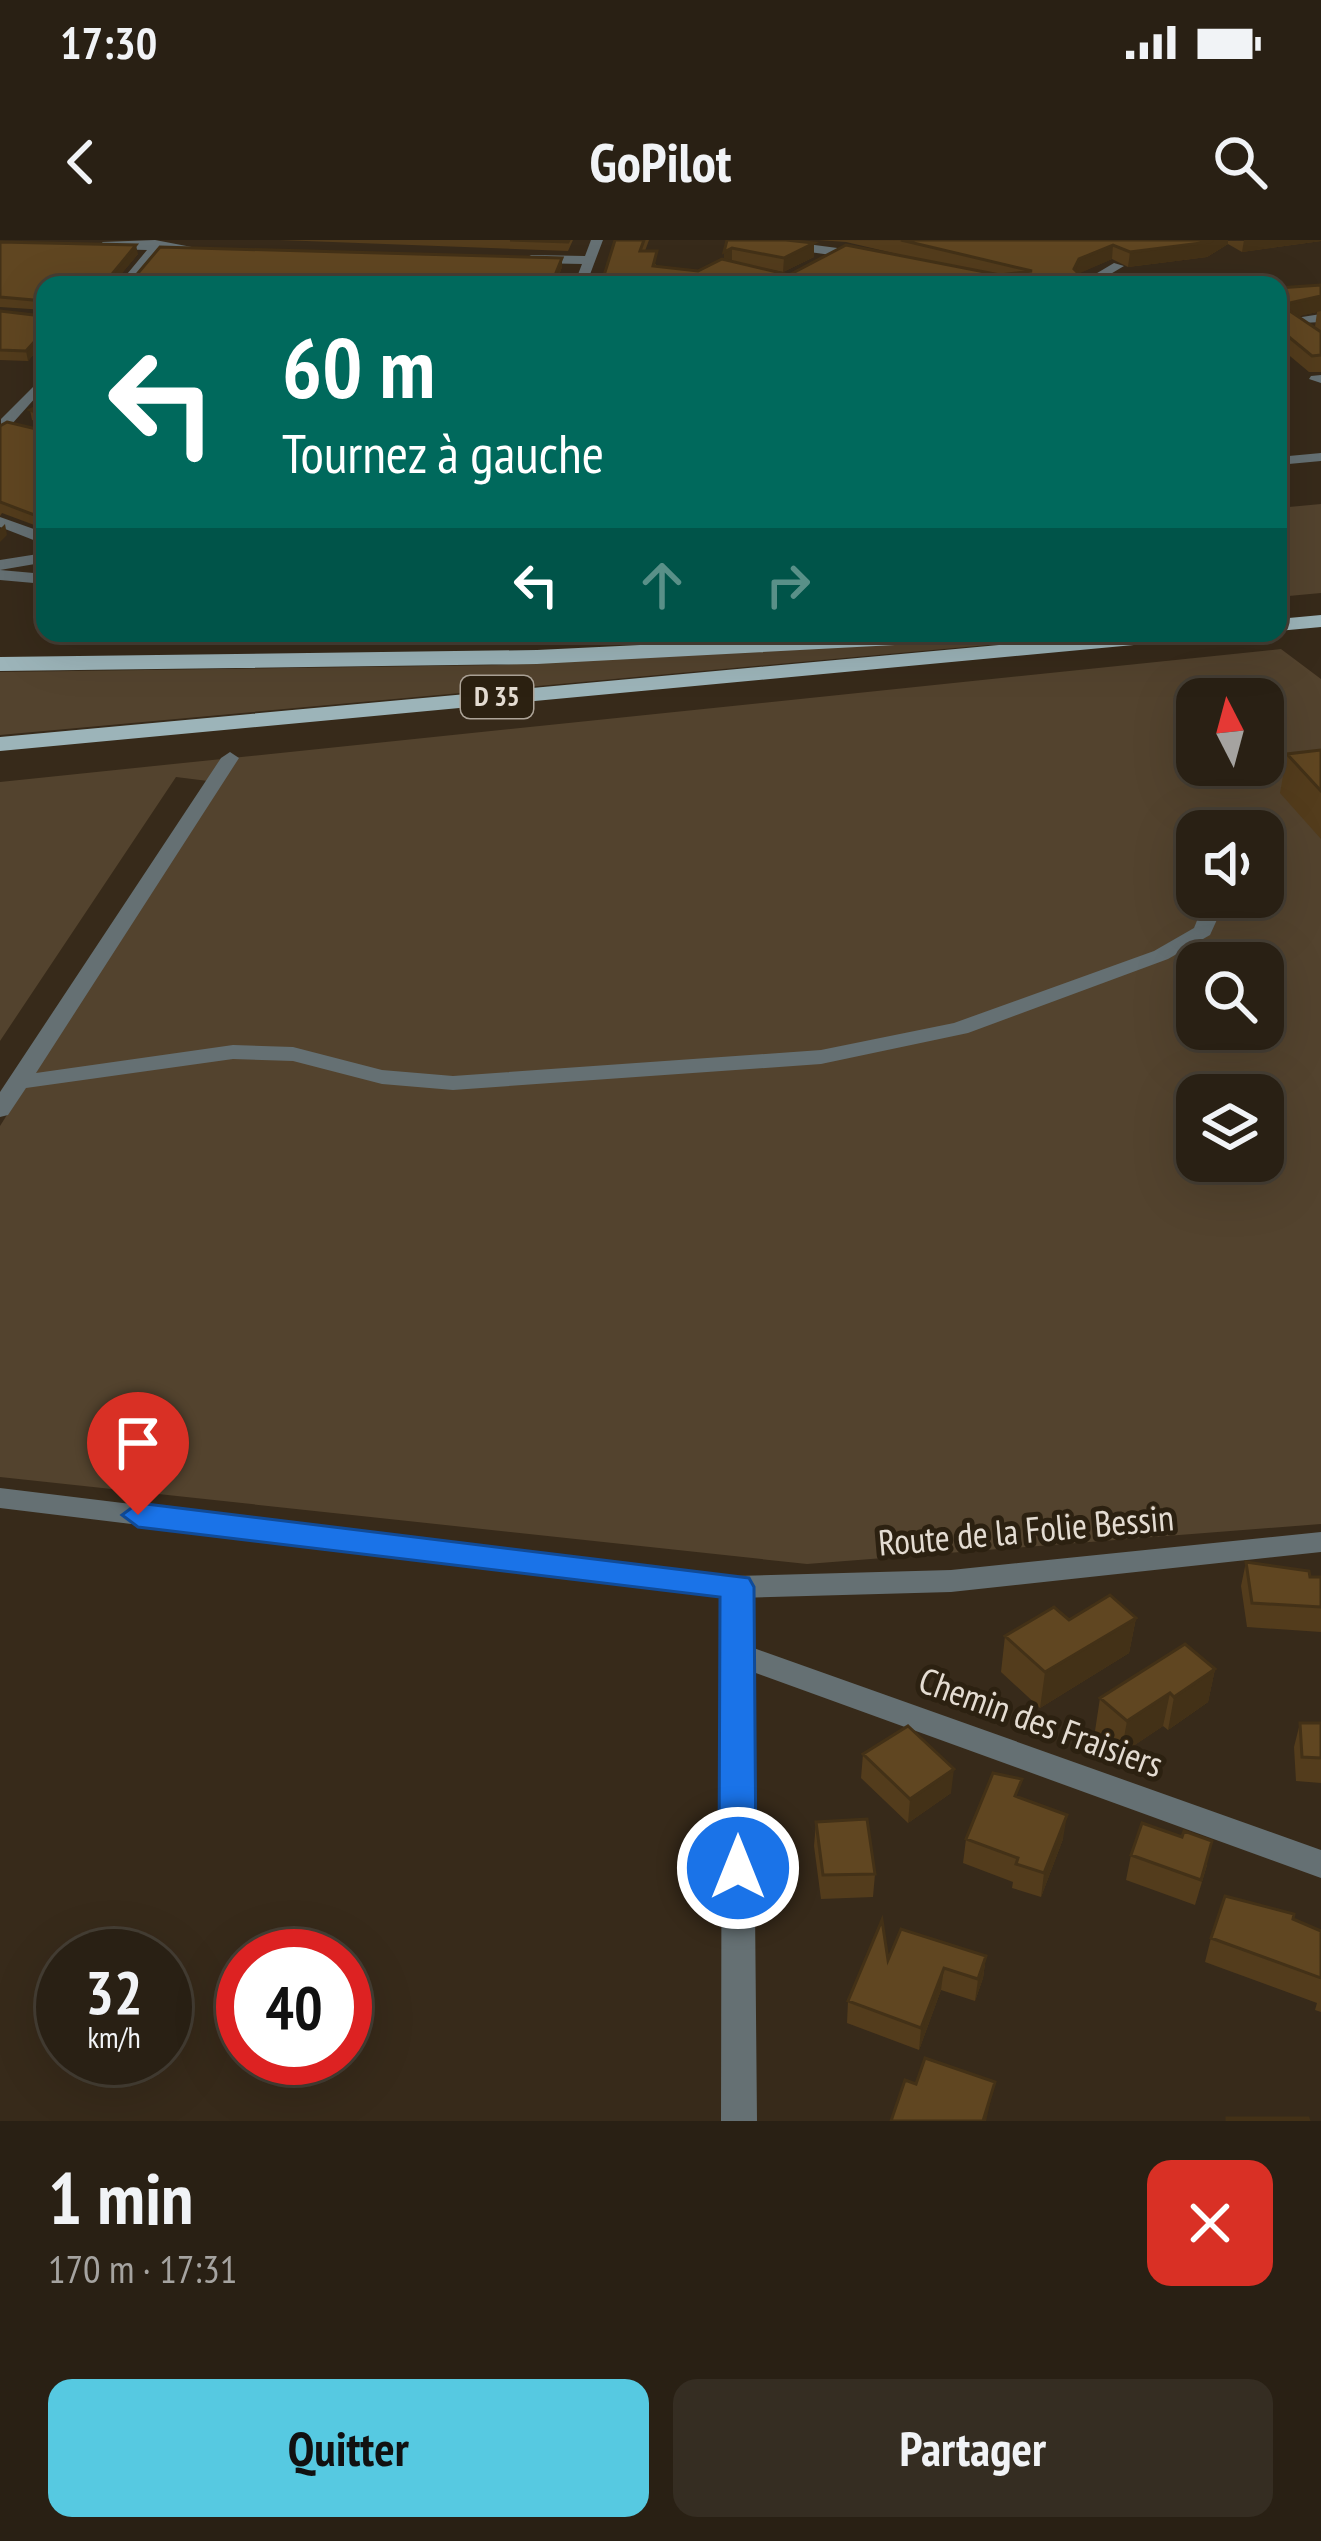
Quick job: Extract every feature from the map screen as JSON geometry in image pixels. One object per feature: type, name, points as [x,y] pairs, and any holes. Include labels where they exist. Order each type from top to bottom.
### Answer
[{"type":"main road","points":[[1287,606],[1321,602]]},
{"type":"main road","points":[[1287,624],[1321,621]]},
{"type":"main road","name":"D 35","points":[[0,664],[537,657],[810,642]]},
{"type":"main road","name":"D 35","points":[[0,747],[1100,642]]},
{"type":"street","points":[[583,276],[597,240]]},
{"type":"street","points":[[812,266],[864,240]]},
{"type":"street","points":[[132,276],[159,243]]},
{"type":"street","points":[[89,244],[204,248]]},
{"type":"street","points":[[776,244],[885,259]]},
{"type":"street","points":[[509,258],[589,260]]},
{"type":"street","points":[[1100,276],[1118,266]]},
{"type":"street","points":[[1287,318],[1321,318]]},
{"type":"street","points":[[1287,320],[1321,345]]},
{"type":"street","points":[[26,428],[3,421],[36,388]]},
{"type":"street","points":[[1287,460],[1321,458]]},
{"type":"street","points":[[0,522],[36,535]]},
{"type":"street","points":[[0,565],[36,556]]},
{"type":"street","points":[[0,575],[36,578]]},
{"type":"street","points":[[0,1110],[230,758]]},
{"type":"street","points":[[19,1082],[233,1052],[293,1054],[382,1077],[453,1083],[715,1067],[856,1052],[960,1028],[1161,955],[1203,931],[1208,918]]},
{"type":"street","name":"Route de la Folie Bessin","points":[[0,1498],[737,1587],[951,1581],[1321,1542]]},
{"type":"street","points":[[737,1587],[739,2121]]},
{"type":"street","name":"Chemin des Fraisiers","points":[[734,1653],[1321,1864]]},
{"type":"shaded area","points":[[1321,504],[1321,593],[1287,596],[1287,507]]},
{"type":"shaded area","points":[[890,642],[1020,642],[0,735],[0,672],[500,665]]},
{"type":"shaded area","points":[[1281,649],[1321,679],[1321,1524],[807,1564],[0,1477],[0,1126],[216,782],[176,777],[0,1041],[0,782]]},
{"type":"building","points":[[615,240],[644,240],[640,251],[657,251],[653,266],[698,271],[722,259],[789,275],[846,245],[1000,275],[1032,271],[901,240],[1213,240],[1130,252],[1113,245],[1079,259],[1074,269],[1080,276],[604,276]]},
{"type":"building","points":[[727,240],[814,243],[784,258],[732,248],[724,252]]},
{"type":"building","points":[[0,242],[136,245],[115,276],[36,276],[36,300],[0,297]]},
{"type":"building","points":[[160,247],[562,258],[555,276],[136,276]]},
{"type":"building","points":[[1321,285],[1321,296],[1287,304],[1287,287]]},
{"type":"building","points":[[1287,309],[1321,332],[1321,355],[1312,356],[1287,335]]},
{"type":"building","points":[[0,311],[36,315],[36,340],[26,351],[0,350]]},
{"type":"building","points":[[7,422],[36,429],[36,516],[0,502],[0,426]]},
{"type":"building","points":[[1321,750],[1321,791],[1287,754]]},
{"type":"building","points":[[1246,1562],[1321,1577],[1321,1607],[1252,1603]]},
{"type":"building","points":[[1110,1595],[1136,1618],[1045,1672],[1005,1636],[1054,1607],[1069,1620]]},
{"type":"building","points":[[1185,1644],[1215,1669],[1127,1721],[1100,1698]]},
{"type":"building","points":[[1300,1723],[1321,1723],[1321,1758],[1302,1757]]},
{"type":"building","points":[[908,1726],[954,1769],[910,1799],[863,1754]]},
{"type":"building","points":[[993,1773],[1022,1779],[1015,1796],[1067,1815],[1044,1873],[966,1839]]},
{"type":"building","points":[[867,1819],[875,1874],[823,1875],[816,1822]]},
{"type":"building","points":[[1142,1823],[1212,1841],[1201,1880],[1131,1855]]},
{"type":"building","points":[[1225,1896],[1294,1914],[1293,1919],[1321,1931],[1321,1978],[1211,1938]]},
{"type":"building","points":[[882,1920],[888,1960],[901,1929],[986,1956],[978,1979],[944,1968],[921,2028],[848,2001]]},
{"type":"building","points":[[925,2058],[995,2082],[983,2121],[891,2121],[905,2080],[916,2084]]},
{"type":"building","points":[[1308,2118],[1309,2121],[1227,2121]]},
{"type":"route","points":[[138,1515],[737,1587],[738,1868]]}]
